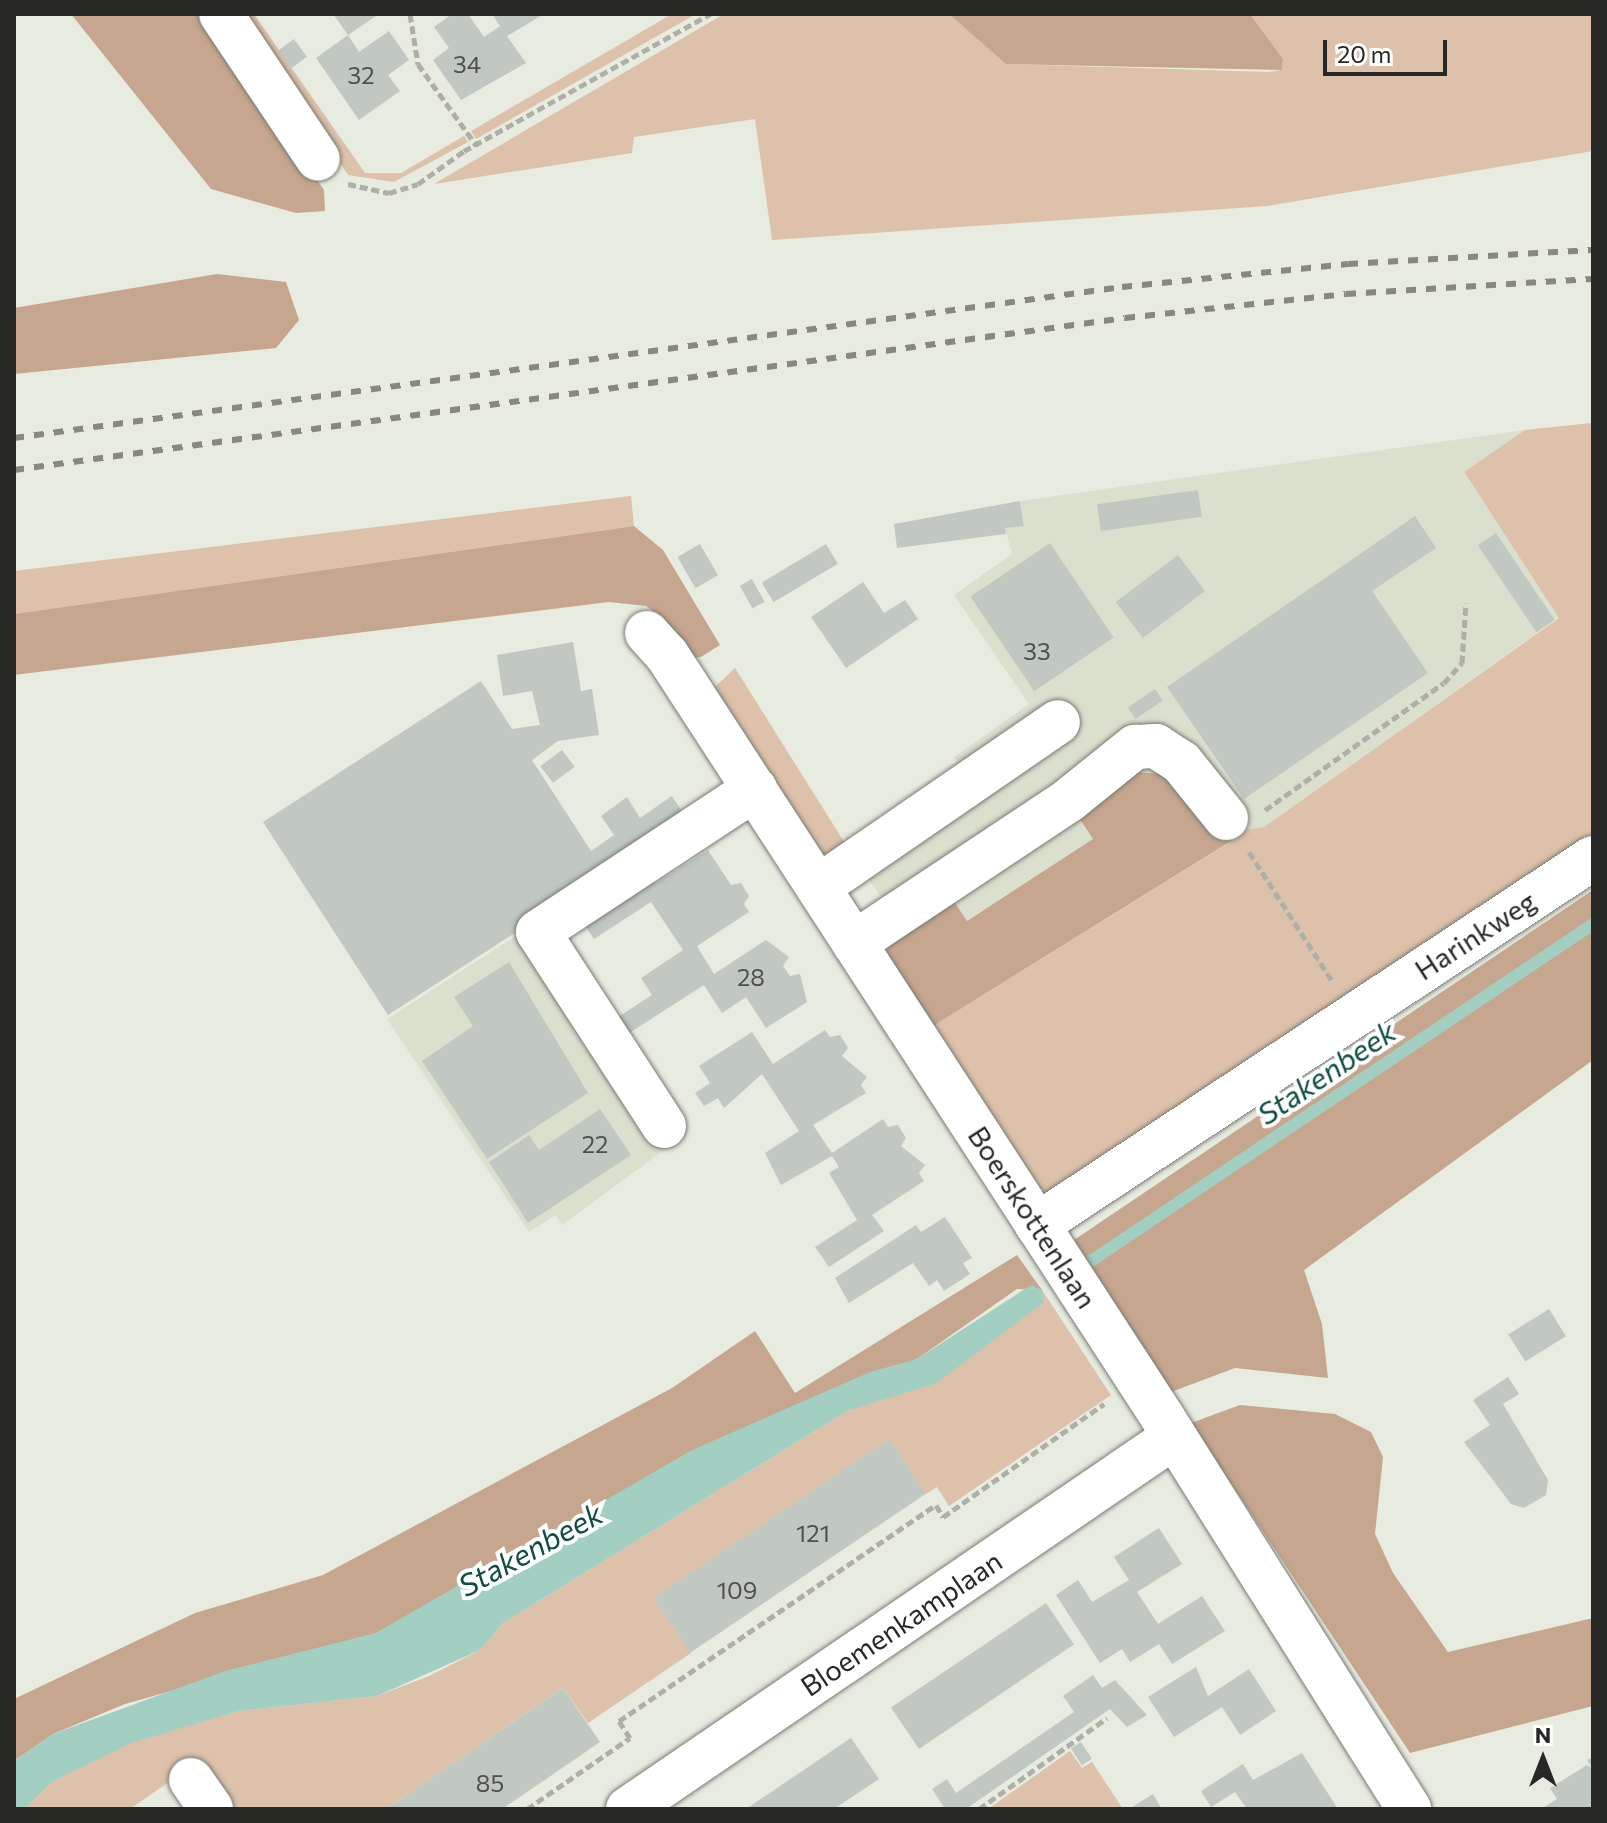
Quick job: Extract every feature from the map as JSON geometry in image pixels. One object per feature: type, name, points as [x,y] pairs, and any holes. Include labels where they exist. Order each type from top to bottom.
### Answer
[{"type":"street","points":[[221,14],[318,159]]},
{"type":"street","name":"Boerskottenlaan","points":[[647,633],[755,789],[1174,1437],[1409,1809]]},
{"type":"street","points":[[818,887],[1058,722]]},
{"type":"street","points":[[854,943],[1069,800],[1135,747],[1156,746],[1181,762],[1226,818]]},
{"type":"street","points":[[664,1126],[538,932],[755,789]]},
{"type":"street","name":"Harinkweg","points":[[1037,1225],[1593,858]]},
{"type":"street","name":"Bloemenkamplaan","points":[[628,1809],[1174,1437]]},
{"type":"path","points":[[410,14],[418,64],[476,145]]},
{"type":"path","points":[[318,159],[359,190],[389,193],[418,184],[476,145],[710,14]]},
{"type":"path","points":[[1354,1016],[1226,818],[1268,809],[1444,683],[1462,663],[1466,603]]},
{"type":"path","points":[[527,1809],[630,1738],[619,1721],[936,1505],[943,1517],[1138,1381]]},
{"type":"path","points":[[979,1809],[1107,1718]]},
{"type":"shaded area","points":[[71,14],[205,14],[324,190],[325,211],[296,213],[211,189]]},
{"type":"shaded area","points":[[238,14],[254,14],[365,173],[401,173],[464,136],[468,142],[394,182],[348,175]]},
{"type":"shaded area","points":[[672,14],[696,14],[476,139],[471,131]]},
{"type":"shaded area","points":[[724,14],[949,14],[1007,64],[1269,72],[1282,70],[1283,59],[1250,14],[1593,14],[1593,151],[1267,206],[772,240],[755,119],[634,137],[632,153],[434,184]]},
{"type":"shaded area","points":[[949,14],[1250,14],[1283,59],[1282,70],[1006,64]]},
{"type":"shaded area","points":[[217,274],[286,282],[299,320],[276,348],[14,374],[14,308]]},
{"type":"shaded area","points":[[1591,423],[1593,845],[1056,1198],[1041,1195],[930,1028],[1235,839],[1220,834],[1264,827],[1559,618],[1464,472],[1525,430]]},
{"type":"shaded area","points":[[1525,430],[1464,473],[1559,617],[1264,827],[1241,834],[1093,839],[967,921],[905,933],[853,856],[967,777],[954,757],[1029,704],[954,595],[1012,554],[1005,528],[1024,525],[1020,501]]},
{"type":"shaded area","points":[[631,496],[634,526],[14,614],[14,571]]},
{"type":"shaded area","points":[[634,526],[663,550],[720,645],[701,657],[690,658],[663,618],[646,606],[609,602],[14,675],[14,614]]},
{"type":"shaded area","points":[[735,668],[853,856],[827,861],[714,688]]},
{"type":"shaded area","points":[[1125,771],[1171,775],[1220,834],[1236,838],[930,1028],[884,959],[889,945],[953,900],[967,921],[1093,839],[1072,807]]},
{"type":"shaded area","points":[[1593,890],[1593,1060],[1304,1270],[1322,1324],[1328,1378],[1235,1368],[1171,1392],[1074,1240]]},
{"type":"shaded area","points":[[542,919],[686,1134],[562,1225],[556,1215],[529,1232],[387,1019]]},
{"type":"shaded area","points":[[1017,1255],[1042,1290],[1017,1289],[917,1359],[828,1391],[376,1633],[125,1704],[53,1734],[14,1761],[14,1699],[195,1613],[323,1575],[672,1388],[755,1331],[795,1393]]},
{"type":"shaded area","points":[[1042,1290],[1111,1395],[949,1506],[937,1487],[926,1494],[888,1440],[655,1599],[691,1653],[588,1723],[563,1688],[386,1809],[227,1809],[192,1766],[130,1809],[25,1809],[52,1782],[131,1742],[239,1711],[377,1696],[429,1676],[480,1650],[503,1623],[849,1410],[994,1338],[1043,1302]]},
{"type":"shaded area","points":[[1240,1405],[1335,1414],[1371,1432],[1383,1457],[1375,1534],[1393,1573],[1448,1652],[1593,1618],[1593,1706],[1410,1753],[1191,1423]]},
{"type":"shaded area","points":[[1070,1751],[1082,1768],[1092,1762],[1123,1809],[988,1809]]},
{"type":"water","points":[[1031,1285],[1042,1290],[1044,1302],[937,1383],[849,1410],[503,1623],[480,1650],[377,1696],[239,1711],[131,1743],[52,1782],[25,1809],[14,1809],[14,1761],[53,1734],[225,1671],[376,1633],[692,1450],[870,1372],[917,1359]]},
{"type":"building","points":[[333,14],[379,14],[348,35]]},
{"type":"building","points":[[452,14],[468,14],[484,37],[500,26],[492,14],[544,14],[507,36],[526,63],[461,100],[433,60],[449,48],[434,27]]},
{"type":"building","points":[[389,31],[409,60],[388,75],[400,91],[359,120],[316,58],[348,35],[359,52]]},
{"type":"building","points":[[294,39],[307,57],[292,68],[279,50]]},
{"type":"building","points":[[1198,490],[1202,517],[1101,531],[1097,504]]},
{"type":"building","points":[[1020,501],[1024,526],[1005,528],[1006,534],[897,548],[894,524]]},
{"type":"building","points":[[1415,516],[1436,548],[1372,591],[1428,673],[1244,799],[1167,687]]},
{"type":"building","points":[[1496,533],[1555,620],[1536,632],[1478,545]]},
{"type":"building","points":[[1050,543],[1114,638],[1034,691],[970,597]]},
{"type":"building","points":[[700,544],[718,575],[695,588],[677,557]]},
{"type":"building","points":[[826,544],[838,564],[774,602],[762,583]]},
{"type":"building","points":[[1178,555],[1205,591],[1143,638],[1116,602]]},
{"type":"building","points":[[752,579],[765,602],[752,609],[740,586]]},
{"type":"building","points":[[863,582],[884,613],[905,600],[918,619],[846,668],[811,617]]},
{"type":"building","points":[[573,642],[581,691],[592,689],[599,735],[558,741],[532,760],[591,851],[614,835],[601,816],[627,797],[640,818],[672,796],[688,821],[388,1015],[263,822],[481,681],[512,729],[540,725],[532,691],[503,696],[497,655]]},
{"type":"building","points":[[1155,689],[1163,701],[1135,719],[1128,707]]},
{"type":"building","points":[[562,750],[575,767],[553,783],[540,766]]},
{"type":"building","points":[[708,850],[731,885],[741,883],[749,896],[744,904],[749,912],[697,946],[714,974],[766,940],[789,957],[783,966],[790,976],[800,974],[807,1002],[766,1028],[746,997],[722,1013],[704,985],[623,1037],[612,1021],[652,995],[641,978],[683,950],[651,902],[594,939],[578,916],[648,870],[656,883]]},
{"type":"building","points":[[509,962],[588,1093],[487,1159],[422,1061],[473,1026],[454,997]]},
{"type":"building","points":[[825,1030],[830,1037],[840,1035],[848,1048],[842,1056],[867,1077],[861,1085],[866,1093],[813,1125],[832,1153],[883,1119],[888,1127],[898,1125],[906,1138],[901,1146],[925,1165],[919,1173],[924,1181],[872,1215],[884,1231],[829,1267],[815,1247],[857,1220],[829,1173],[839,1167],[832,1156],[781,1185],[765,1153],[799,1131],[762,1074],[724,1108],[718,1098],[704,1106],[695,1093],[710,1083],[699,1066],[752,1032],[773,1064]]},
{"type":"building","points":[[600,1109],[631,1155],[528,1223],[489,1162],[529,1135],[539,1150]]},
{"type":"building","points":[[945,1217],[972,1258],[963,1263],[970,1274],[944,1291],[937,1280],[929,1286],[913,1263],[849,1303],[835,1278],[916,1225],[921,1232]]},
{"type":"building","points":[[1549,1309],[1566,1336],[1525,1362],[1508,1334]]},
{"type":"building","points":[[1508,1377],[1519,1394],[1503,1404],[1548,1480],[1546,1495],[1524,1508],[1511,1504],[1464,1442],[1490,1425],[1473,1400]]},
{"type":"building","points":[[889,1439],[926,1494],[690,1653],[654,1598]]},
{"type":"building","points":[[1159,1528],[1182,1564],[1137,1592],[1158,1624],[1202,1596],[1225,1631],[1172,1664],[1159,1644],[1130,1662],[1122,1649],[1100,1663],[1056,1595],[1078,1580],[1092,1602],[1129,1580],[1114,1557]]},
{"type":"building","points":[[1046,1603],[1074,1644],[919,1749],[891,1708]]},
{"type":"building","points":[[1196,1667],[1208,1696],[1249,1669],[1276,1711],[1240,1735],[1222,1707],[1174,1737],[1148,1697]]},
{"type":"building","points":[[1093,1675],[1102,1688],[1115,1680],[1147,1715],[1127,1727],[1110,1709],[966,1809],[945,1809],[932,1789],[947,1779],[956,1793],[1074,1712],[1063,1696]]},
{"type":"building","points":[[563,1688],[600,1742],[536,1786],[502,1809],[386,1809]]},
{"type":"building","points":[[851,1738],[879,1779],[834,1809],[746,1809]]},
{"type":"building","points":[[1081,1742],[1092,1759],[1082,1765],[1071,1749]]},
{"type":"building","points":[[1302,1753],[1338,1809],[1247,1809],[1235,1792],[1211,1807],[1201,1791],[1243,1764],[1253,1780]]},
{"type":"building","points":[[1587,1765],[1593,1769],[1593,1809],[1541,1809],[1557,1799],[1550,1788]]},
{"type":"building","points":[[1153,1794],[1162,1809],[1129,1809]]},
{"type":"waterway","name":"Stakenbeek","points":[[1088,1263],[1593,924]]},
{"type":"railway","points":[[14,438],[1122,287],[1348,264],[1593,250]]},
{"type":"railway","points":[[14,470],[1125,318],[1346,294],[1593,279]]}]
